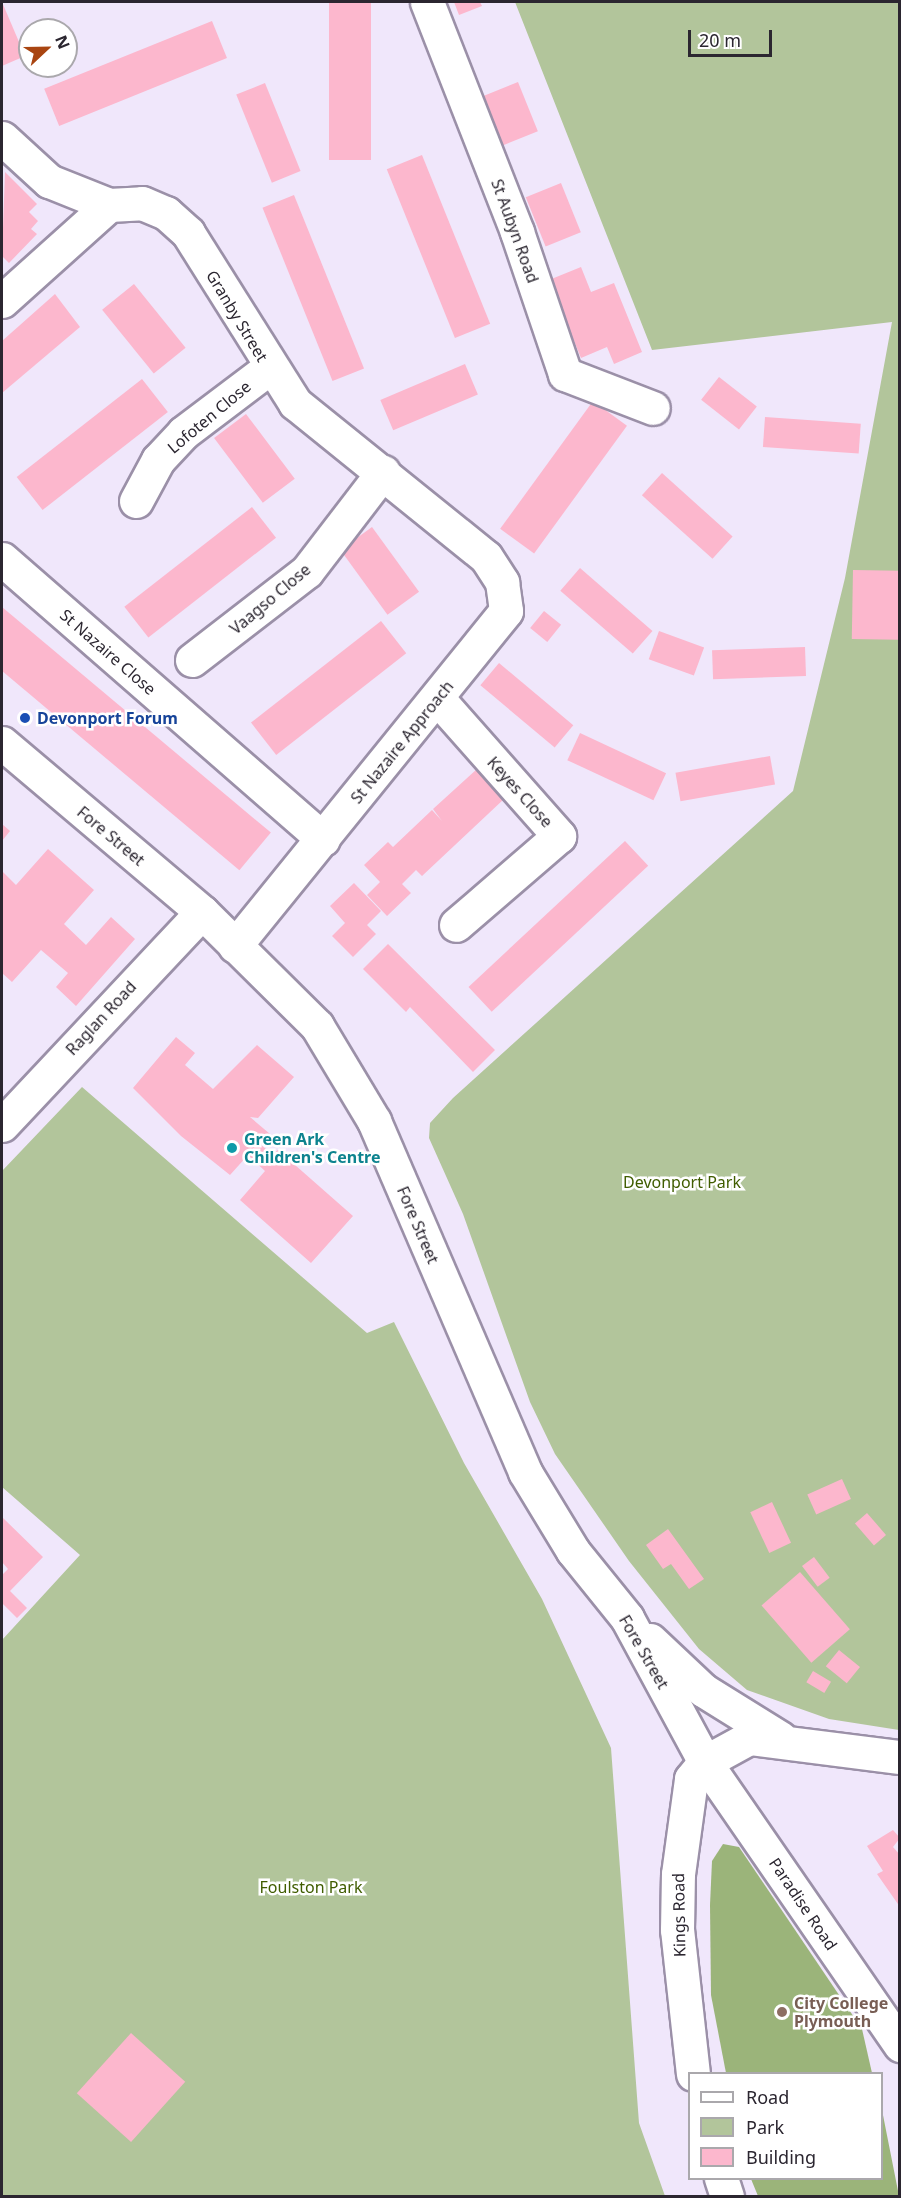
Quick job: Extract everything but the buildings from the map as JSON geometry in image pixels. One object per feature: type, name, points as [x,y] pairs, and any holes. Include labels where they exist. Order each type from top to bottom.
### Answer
[{"type":"street","name":"St Aubyn Road","points":[[427,2],[517,232],[566,374],[653,408]]},
{"type":"street","name":"Granby Street","points":[[2,138],[49,181],[109,205],[142,203],[166,213],[188,233],[269,368],[295,403],[459,533]]},
{"type":"street","points":[[2,301],[109,205]]},
{"type":"street","name":"Lofoten Close","points":[[136,501],[158,460],[183,433],[269,368]]},
{"type":"street","name":"Vaagso Close","points":[[192,660],[308,571],[383,472]]},
{"type":"street","name":"St Nazaire Approach","points":[[235,946],[438,699],[506,610],[502,582],[486,557],[459,533]]},
{"type":"street","name":"St Nazaire Close","points":[[2,559],[323,839]]},
{"type":"street","name":"Keyes Close","points":[[438,699],[559,836],[456,925]]},
{"type":"street","name":"Fore Street","points":[[2,743],[202,912],[317,1026],[374,1121],[525,1472],[573,1551],[627,1618],[705,1762]]},
{"type":"street","name":"Raglan Road","points":[[2,1125],[202,912]]},
{"type":"street","points":[[627,1618],[703,1690],[782,1739]]},
{"type":"street","points":[[705,1762],[748,1738],[782,1739],[900,1757]]},
{"type":"street","name":"Paradise Road","points":[[705,1762],[900,2045]]},
{"type":"street","name":"Kings Road","points":[[693,2072],[681,1983],[678,1874],[691,1779],[705,1762]]},
{"type":"street","points":[[722,2180],[727,2196]]},
{"type":"green space","name":"Devonport Park","points":[[515,2],[899,2],[899,1730],[829,1719],[747,1690],[699,1649],[629,1561],[555,1454],[530,1402],[463,1214],[429,1138],[430,1123],[453,1098],[793,791],[845,578],[892,322],[652,350]]},
{"type":"green space","name":"Foulston Park","points":[[82,1087],[367,1333],[394,1322],[464,1463],[542,1599],[611,1748],[639,2123],[665,2196],[2,2196],[2,1640],[80,1555],[2,1487],[2,1171]]},
{"type":"green space","name":"City College Plymouth","points":[[723,1844],[739,1847],[862,2029],[872,2072],[726,2072],[711,1995],[712,1861]]},
{"type":"green space","points":[[883,2115],[899,2196],[758,2196],[751,2180],[883,2180]]},
{"type":"place","name":"Devonport Forum","points":[[25,718]]},
{"type":"place","name":"Green Ark Children's Centre","points":[[232,1148]]},
{"type":"place","name":"City College Plymouth","points":[[782,2012]]}]
